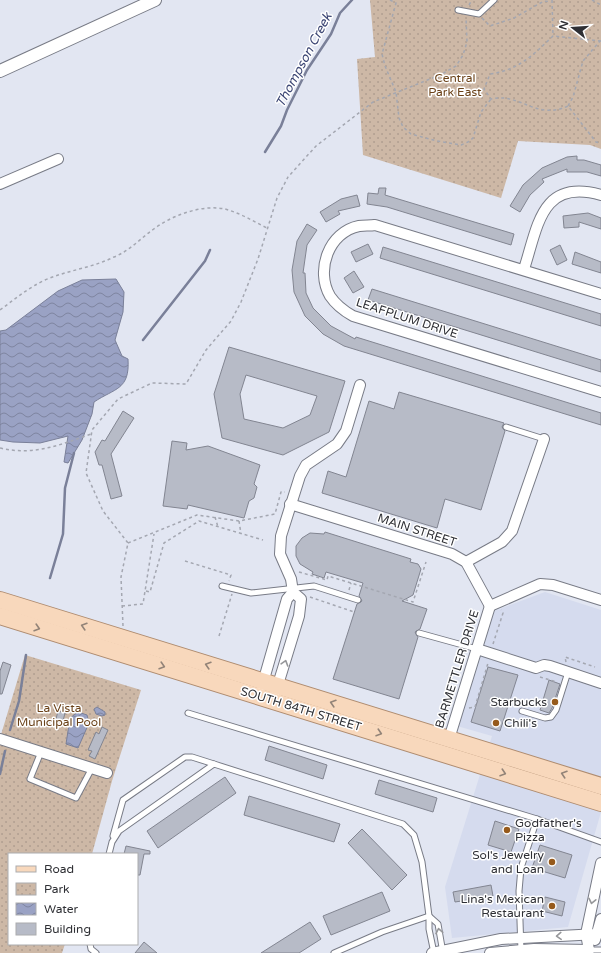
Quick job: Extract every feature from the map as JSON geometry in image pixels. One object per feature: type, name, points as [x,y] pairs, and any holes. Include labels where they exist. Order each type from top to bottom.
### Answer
[{"type":"main road","name":"SOUTH 84TH STREET","points":[[0,600],[601,803]]},
{"type":"main road","name":"SOUTH 84TH STREET","points":[[0,616],[269,691],[449,739],[601,786]]},
{"type":"street","points":[[0,71],[156,0]]},
{"type":"street","points":[[0,184],[58,159]]},
{"type":"street","points":[[524,269],[542,212],[549,203],[558,196],[568,192],[583,192],[601,196]]},
{"type":"street","name":"LEAFPLUM DRIVE","points":[[601,294],[524,269],[375,225],[358,226],[343,234],[330,246],[324,263],[324,278],[330,295],[341,309],[353,316],[601,392]]},
{"type":"street","points":[[269,691],[299,616],[301,599],[293,590],[279,549],[290,504],[300,476],[306,465],[337,444],[346,431],[360,385]]},
{"type":"street","points":[[466,562],[502,542],[512,531],[544,439]]},
{"type":"street","name":"MAIN STREET","points":[[290,504],[452,554],[466,562],[495,607]]},
{"type":"street","points":[[495,607],[540,584],[553,585],[601,600]]},
{"type":"street","points":[[269,691],[287,599],[293,590]]},
{"type":"street","name":"BARMETTLER DRIVE","points":[[449,739],[477,650],[495,607]]},
{"type":"street","points":[[477,650],[536,668],[547,665],[568,669],[601,682]]},
{"type":"street","points":[[0,739],[107,773]]},
{"type":"street","points":[[589,951],[586,934],[601,863]]},
{"type":"street","points":[[589,951],[599,934],[601,919]]},
{"type":"street","points":[[437,952],[468,949],[520,938],[599,934]]},
{"type":"street","points":[[490,953],[521,951],[589,951]]},
{"type":"lane","points":[[458,10],[479,14],[494,0]]},
{"type":"lane","points":[[506,427],[544,439]]},
{"type":"lane","points":[[222,586],[251,593],[293,590],[314,586],[358,600]]},
{"type":"lane","points":[[419,633],[477,650]]},
{"type":"lane","points":[[522,711],[545,718],[552,717],[556,710],[568,669]]},
{"type":"lane","points":[[188,714],[537,819],[601,842]]},
{"type":"lane","points":[[41,752],[30,779],[76,798],[92,768]]},
{"type":"lane","points":[[109,853],[123,800],[185,757],[192,757],[403,824],[414,835],[422,862],[429,916],[429,929],[437,952]]},
{"type":"lane","points":[[112,842],[119,831],[214,764]]},
{"type":"lane","points":[[521,951],[519,891],[522,868],[537,819]]},
{"type":"lane","points":[[429,916],[438,924],[437,952]]},
{"type":"lane","points":[[334,953],[382,932],[429,916]]},
{"type":"lane","points":[[90,945],[91,949],[96,953]]},
{"type":"lane","points":[[589,951],[601,950]]},
{"type":"path","points":[[390,0],[396,3],[382,54],[396,92],[399,118],[403,127],[411,134],[461,145],[473,138],[481,112],[491,99],[500,97],[515,100],[543,111],[559,110],[568,106],[573,97],[583,61],[600,41]]},
{"type":"path","points":[[592,0],[601,5]]},
{"type":"path","points":[[479,14],[490,26],[514,18],[544,1],[552,1],[553,36],[525,62],[503,72],[490,74],[484,89],[491,99]]},
{"type":"path","points":[[124,630],[121,577],[128,543],[103,511],[86,473],[92,430],[118,399],[152,383],[186,384],[206,350],[231,322],[242,302],[258,259],[277,198],[288,177],[316,146],[373,102],[440,75],[456,66],[463,55],[467,42],[466,12]]},
{"type":"path","points":[[553,36],[600,41]]},
{"type":"path","points":[[568,106],[596,142],[601,143]]},
{"type":"path","points":[[0,310],[25,291],[46,280],[115,257],[166,221],[187,212],[204,209],[224,209],[244,215],[267,228]]},
{"type":"path","points":[[0,448],[20,452],[42,450],[91,434]]},
{"type":"path","points":[[128,543],[197,515],[239,521],[274,514],[282,492],[286,493]]},
{"type":"path","points":[[276,509],[280,510]]},
{"type":"path","points":[[269,519],[270,514]]},
{"type":"path","points":[[200,515],[203,522]]},
{"type":"path","points":[[215,517],[218,527]]},
{"type":"path","points":[[146,591],[150,592],[164,543],[199,521],[263,540]]},
{"type":"path","points":[[239,521],[242,534]]},
{"type":"path","points":[[122,606],[143,604],[154,533]]},
{"type":"path","points":[[185,561],[231,575],[229,582]]},
{"type":"path","points":[[299,572],[327,580],[328,576],[413,602],[426,562]]},
{"type":"path","points":[[349,592],[351,583]]},
{"type":"path","points":[[219,636],[232,594]]},
{"type":"path","points":[[308,594],[311,598],[354,612]]},
{"type":"path","points":[[491,650],[503,613],[495,607]]},
{"type":"path","points":[[568,669],[565,657],[595,667]]},
{"type":"path","points":[[469,708],[475,707],[488,660]]},
{"type":"path","points":[[540,677],[561,683]]},
{"type":"shaded area","points":[[545,592],[601,610],[601,812],[568,927],[452,938],[445,887],[492,736],[457,726],[494,611]]},
{"type":"green space","name":"Central Park East","points":[[370,0],[601,0],[601,149],[590,145],[518,141],[501,198],[363,155],[357,59],[375,57]]},
{"type":"green space","name":"La Vista Municipal Pool","points":[[25,655],[141,690],[112,781],[92,853],[8,853],[8,945],[65,945],[62,953],[0,953],[0,738]]},
{"type":"water","points":[[116,279],[124,292],[123,312],[115,340],[122,356],[128,359],[126,377],[124,383],[120,387],[94,402],[92,414],[82,440],[68,463],[64,462],[68,436],[40,443],[0,440],[0,331],[6,330],[58,291],[82,280]]},
{"type":"water","points":[[97,707],[105,712],[105,715],[102,716],[96,714],[94,709]]},
{"type":"water","points":[[78,712],[87,715],[89,723],[78,748],[66,744],[70,718]]},
{"type":"building","points":[[577,156],[577,160],[584,160],[601,165],[601,176],[587,172],[567,172],[567,169],[542,179],[544,182],[530,195],[520,212],[510,206],[523,185],[542,168],[567,157]]},
{"type":"building","points":[[379,188],[386,188],[385,195],[514,234],[511,245],[387,207],[367,204],[368,193],[378,194]]},
{"type":"building","points":[[357,195],[360,206],[338,211],[340,214],[326,222],[320,212],[341,199]]},
{"type":"building","points":[[588,213],[601,218],[601,229],[579,222],[579,227],[564,228],[563,216]]},
{"type":"building","points":[[307,224],[317,230],[307,245],[303,273],[305,273],[306,293],[313,308],[331,326],[355,339],[356,337],[601,413],[601,425],[344,346],[323,334],[305,316],[294,292],[292,270],[297,241]]},
{"type":"building","points":[[368,244],[373,254],[356,262],[351,252]]},
{"type":"building","points":[[560,245],[567,260],[557,265],[550,250]]},
{"type":"building","points":[[383,247],[601,314],[601,326],[380,258]]},
{"type":"building","points":[[575,252],[601,262],[601,273],[572,264]]},
{"type":"building","points":[[354,271],[364,287],[353,293],[344,278]]},
{"type":"building","points":[[372,289],[601,360],[601,372],[368,300]]},
{"type":"building","points":[[229,347],[345,381],[329,432],[283,455],[222,438],[214,394]],"holes":[[[246,375],[317,396],[310,415],[283,428],[244,419],[240,394]]]},
{"type":"building","points":[[399,392],[504,423],[502,427],[505,431],[481,510],[445,499],[437,528],[322,493],[328,471],[346,477],[369,401],[394,409]]},
{"type":"building","points":[[123,411],[134,418],[111,454],[122,496],[111,499],[102,465],[99,465],[95,452],[102,440],[105,441]]},
{"type":"building","points":[[172,441],[187,443],[186,450],[208,446],[260,465],[254,484],[257,487],[254,498],[249,501],[244,518],[188,505],[187,509],[163,506]]},
{"type":"building","points":[[325,532],[411,559],[410,562],[418,564],[421,569],[413,595],[402,601],[427,609],[420,629],[415,632],[418,637],[399,699],[333,679],[357,604],[362,601],[359,596],[363,583],[326,572],[324,578],[312,574],[313,572],[300,564],[296,556],[296,546],[302,538],[310,533],[324,534]]},
{"type":"building","points":[[3,662],[11,665],[2,694],[0,694],[0,671]]},
{"type":"building","points":[[488,667],[518,675],[500,731],[471,722]]},
{"type":"building","points":[[549,680],[560,684],[549,713],[540,710]]},
{"type":"building","points":[[58,711],[65,713],[63,721],[56,719]]},
{"type":"building","points":[[102,727],[108,730],[95,759],[89,756],[92,751],[88,750],[96,732],[99,734]]},
{"type":"building","points":[[269,746],[327,765],[323,779],[265,760]]},
{"type":"building","points":[[225,777],[236,793],[158,848],[147,831]]},
{"type":"building","points":[[379,780],[437,798],[433,812],[375,794]]},
{"type":"building","points":[[249,796],[340,824],[334,842],[244,815]]},
{"type":"building","points":[[495,821],[519,829],[511,852],[488,845]]},
{"type":"building","points":[[362,829],[407,875],[392,890],[348,843]]},
{"type":"building","name":"Sol's Jewelry and Loan","points":[[540,845],[572,855],[565,878],[532,868]]},
{"type":"building","points":[[126,846],[150,851],[150,854],[144,854],[140,875],[138,875],[138,853],[124,853]]},
{"type":"building","points":[[491,885],[493,896],[455,902],[453,892]]},
{"type":"building","points":[[382,892],[390,911],[331,935],[323,916]]},
{"type":"building","points":[[545,897],[565,902],[562,916],[542,911]]},
{"type":"building","points":[[310,922],[321,939],[299,953],[261,953]]},
{"type":"building","points":[[144,942],[157,953],[135,953]]},
{"type":"waterway","name":"Thompson Creek","points":[[265,152],[281,126],[287,110],[307,70],[331,34],[340,13],[352,0]]},
{"type":"waterway","name":"Thompson Creek","points":[[143,340],[205,261],[210,250]]},
{"type":"waterway","points":[[50,578],[63,534],[65,488],[74,453]]},
{"type":"waterway","points":[[10,730],[19,701],[26,655]]},
{"type":"waterway","points":[[0,774],[5,751]]},
{"type":"place","name":"Starbucks","points":[[555,702]]},
{"type":"place","name":"Chili's","points":[[496,723]]},
{"type":"place","name":"Godfather's Pizza","points":[[507,830]]},
{"type":"place","name":"Sol's Jewelry and Loan","points":[[552,862]]},
{"type":"place","name":"Lina's Mexican Restaurant","points":[[552,906]]}]
